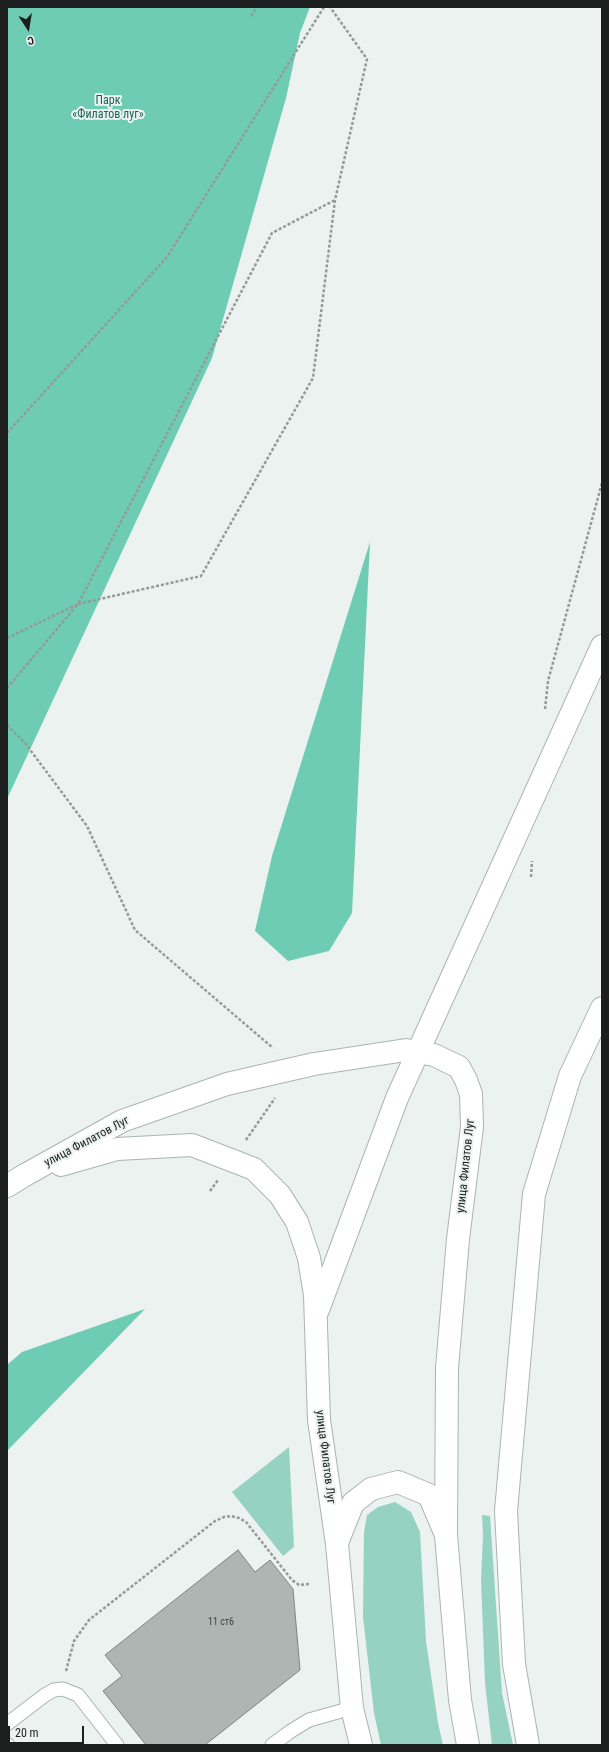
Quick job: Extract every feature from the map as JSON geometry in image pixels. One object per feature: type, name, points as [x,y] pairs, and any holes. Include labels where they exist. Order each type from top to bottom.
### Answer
[{"type":"street","points":[[315,1316],[397,1098],[602,646]]},
{"type":"street","points":[[528,1745],[514,1664],[506,1511],[534,1194],[570,1076],[602,1008]]},
{"type":"street","name":"улица Филатов Луг","points":[[16,1180],[122,1121],[227,1084],[314,1064],[406,1050],[434,1055],[459,1067],[471,1094],[472,1127],[458,1239],[447,1368],[446,1535]]},
{"type":"street","name":"улица Филатов Луг","points":[[16,1180],[117,1149],[192,1145],[254,1169],[280,1195],[297,1222],[309,1258],[315,1295],[319,1420],[337,1544],[352,1708],[361,1745]]},
{"type":"street","points":[[337,1544],[353,1503],[371,1489],[398,1482],[429,1495],[446,1535],[460,1700],[468,1745]]},
{"type":"lane","points":[[7,1724],[44,1695],[54,1690],[63,1689],[78,1695],[117,1745]]},
{"type":"lane","points":[[272,1745],[290,1731],[308,1720],[352,1708]]},
{"type":"path","points":[[251,16],[257,7]]},
{"type":"path","points":[[7,433],[167,257],[324,7]]},
{"type":"path","points":[[7,638],[78,604],[201,576],[313,378],[336,200],[367,59],[330,7]]},
{"type":"path","points":[[7,688],[78,604],[272,233],[336,200]]},
{"type":"path","points":[[545,712],[548,681],[602,483]]},
{"type":"path","points":[[7,725],[25,743],[87,826],[135,930],[296,1068],[210,1191]]},
{"type":"path","points":[[531,877],[533,853]]},
{"type":"path","points":[[63,1689],[74,1641],[89,1620],[215,1521],[224,1517],[231,1516],[246,1522],[292,1580],[299,1585],[309,1584]]},
{"type":"green space","name":"Парк «Филатов луг»","points":[[7,7],[310,7],[300,33],[286,98],[212,358],[7,799]]},
{"type":"green space","points":[[370,542],[352,913],[329,951],[288,961],[255,931],[272,856]]},
{"type":"green space","points":[[145,1309],[7,1451],[7,1365],[22,1352]]},
{"type":"green space","points":[[289,1447],[294,1547],[283,1556],[232,1492]]},
{"type":"green space","points":[[395,1502],[411,1512],[420,1532],[426,1641],[438,1723],[443,1745],[381,1745],[374,1713],[363,1617],[364,1532],[367,1515],[378,1507]]},
{"type":"green space","points":[[482,1515],[490,1516],[502,1693],[513,1745],[492,1745],[485,1683],[481,1580],[483,1535]]},
{"type":"building","points":[[238,1550],[255,1572],[270,1560],[293,1589],[300,1670],[205,1745],[146,1745],[103,1691],[122,1676],[105,1655]]}]
